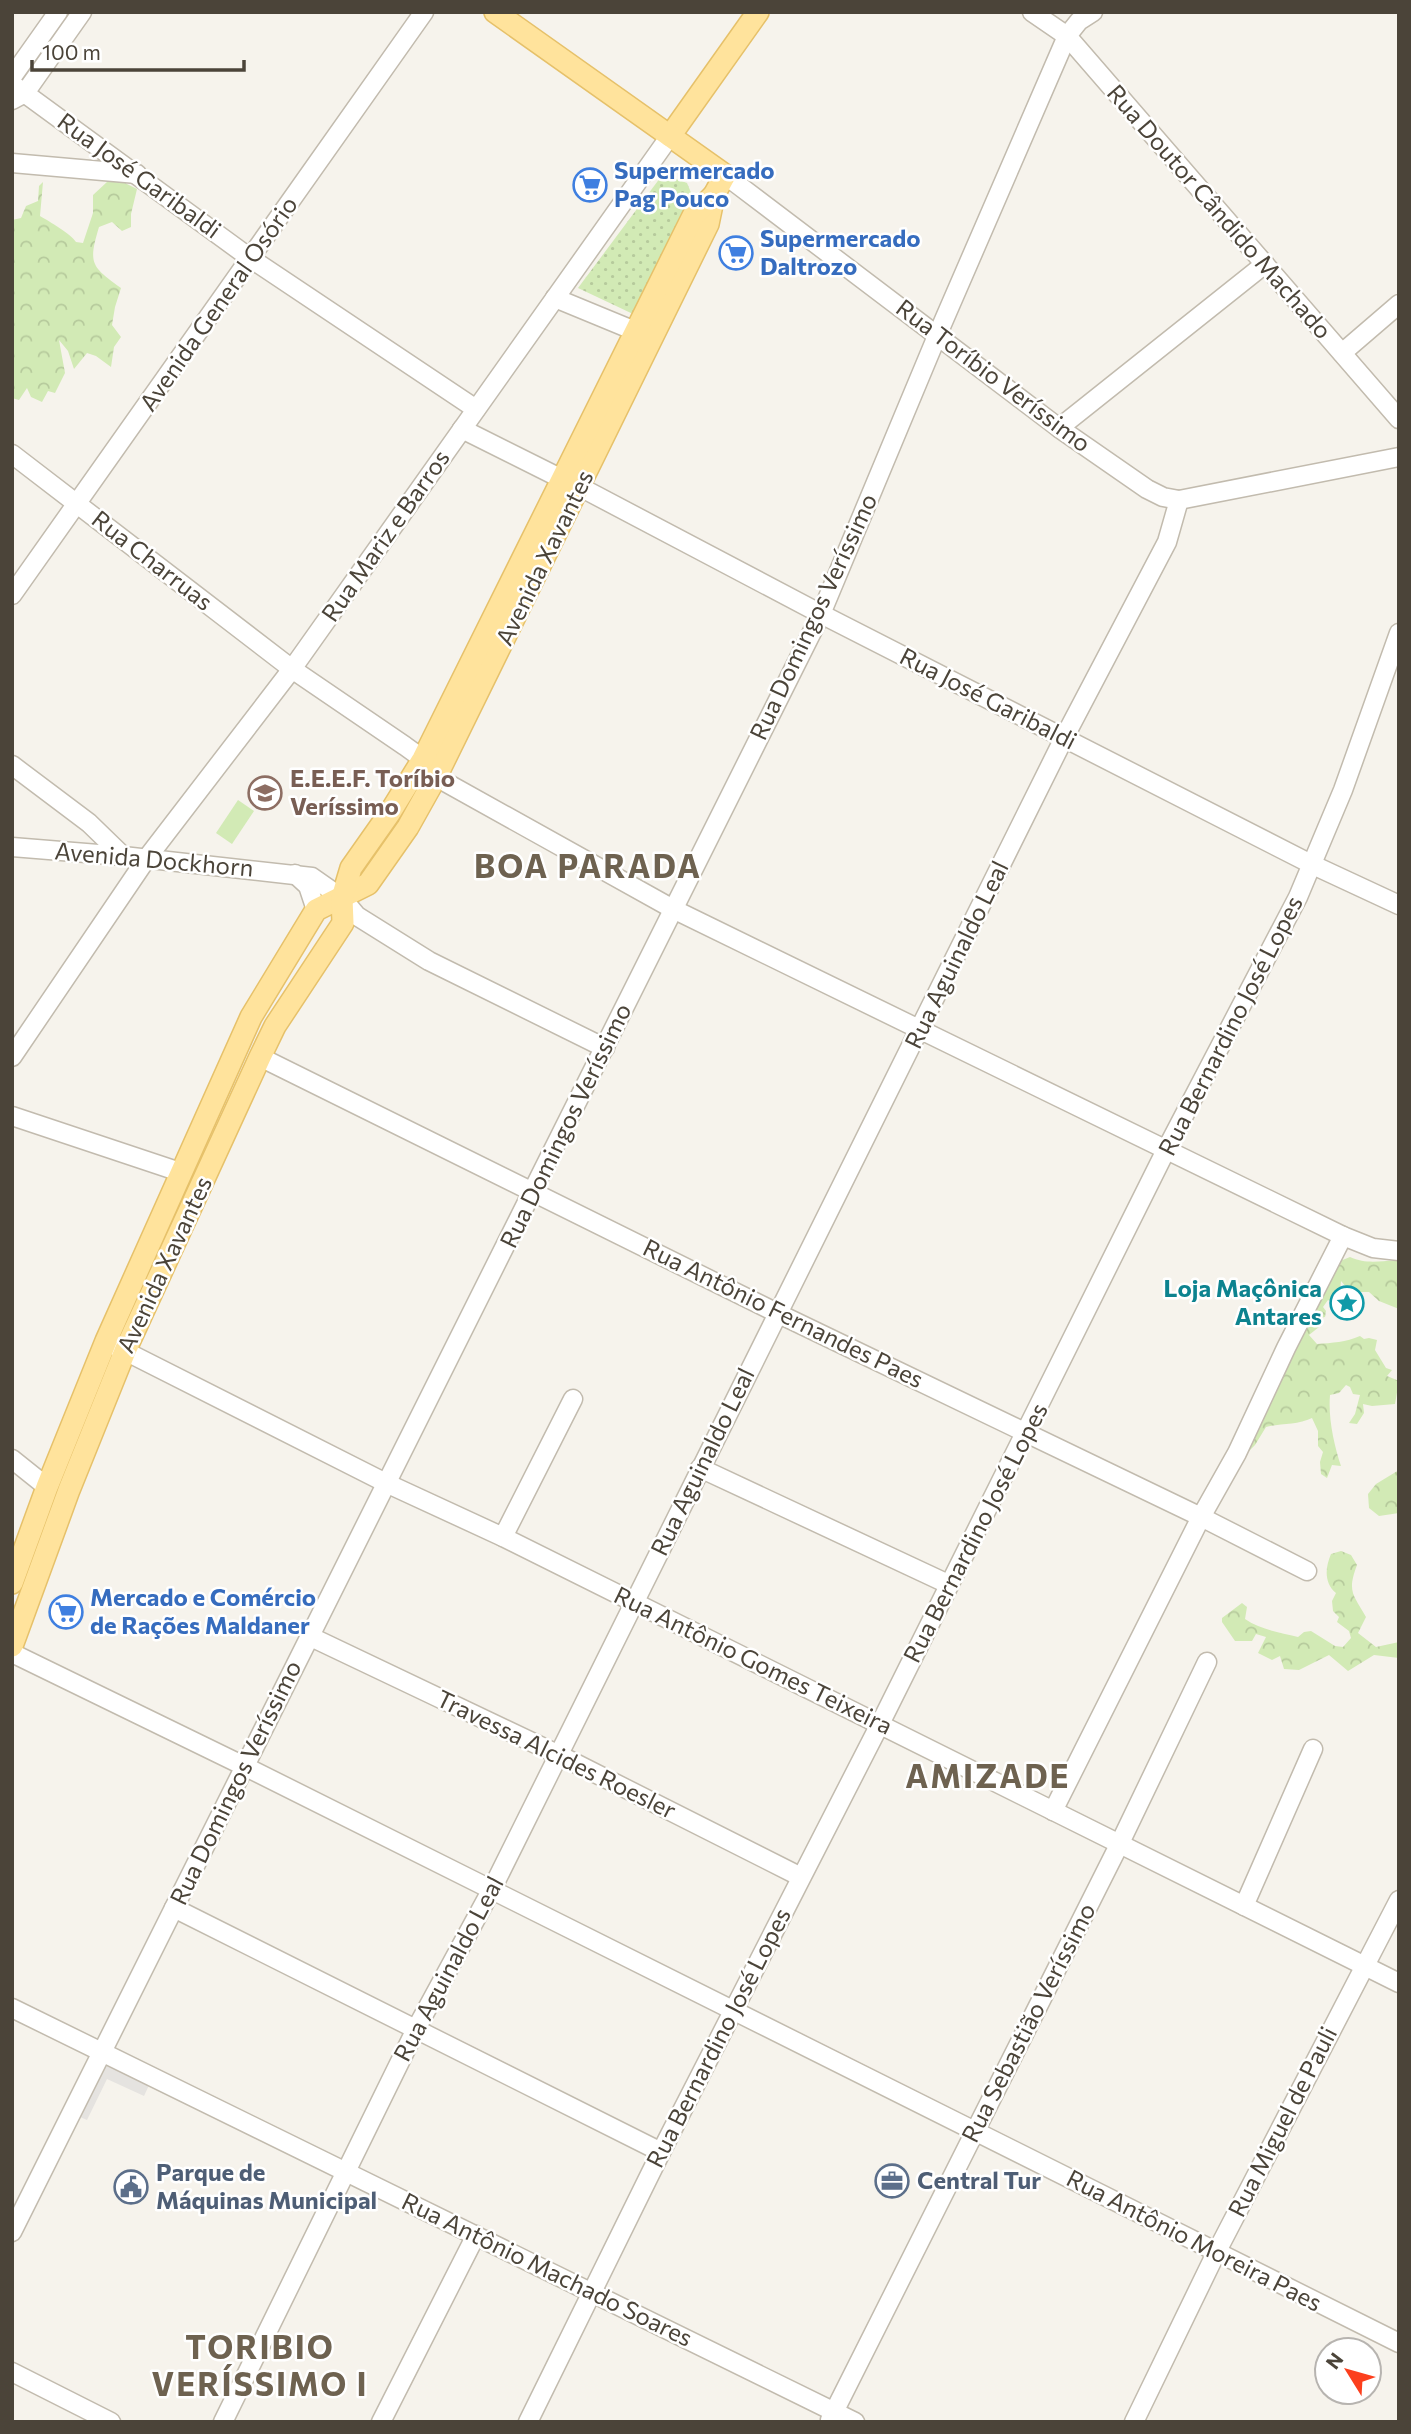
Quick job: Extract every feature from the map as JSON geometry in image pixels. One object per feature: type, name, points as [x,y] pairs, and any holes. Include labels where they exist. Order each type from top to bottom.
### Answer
[{"type":"main road","name":"Rua Toríbio Veríssimo","points":[[495,12],[725,175]]},
{"type":"main road","name":"Rua Mariz e Barros","points":[[670,136],[758,12]]},
{"type":"main road","name":"Avenida Xavantes","points":[[12,1583],[47,1487],[106,1341],[251,1017],[316,910],[368,884],[408,827],[436,776],[571,483],[635,331],[693,216],[714,195],[725,175]]},
{"type":"main road","name":"Avenida Xavantes","points":[[12,1646],[69,1490],[125,1351],[275,1026],[343,923],[342,898],[351,868],[423,759],[708,224],[714,195]]},
{"type":"street","points":[[12,76],[58,12]]},
{"type":"street","points":[[17,92],[82,12]]},
{"type":"street","name":"Avenida General Osório","points":[[12,595],[424,12]]},
{"type":"street","name":"Rua Doutor Cândido Machado","points":[[1032,12],[1067,37],[1399,419]]},
{"type":"street","name":"Rua Domingos Veríssimo","points":[[12,2232],[821,614],[937,336],[1067,37],[1079,21],[1093,12]]},
{"type":"street","name":"Rua José Garibaldi","points":[[17,92],[137,174],[250,258],[475,409]]},
{"type":"street","name":"Rua Mariz e Barros","points":[[12,1058],[148,859],[292,669],[670,136]]},
{"type":"street","points":[[12,163],[137,174]]},
{"type":"street","name":"Rua Toríbio Veríssimo","points":[[725,175],[1059,428],[1147,489],[1163,497],[1179,500]]},
{"type":"street","points":[[1059,428],[1265,264]]},
{"type":"street","points":[[555,298],[635,331]]},
{"type":"street","points":[[1342,353],[1399,304]]},
{"type":"street","name":"Rua José Garibaldi","points":[[461,429],[571,483],[1313,866],[1399,905]]},
{"type":"street","name":"Rua Charruas","points":[[12,454],[292,669],[423,759],[436,776]]},
{"type":"street","points":[[1179,500],[1399,457]]},
{"type":"street","name":"Rua Aguinaldo Leal","points":[[223,2422],[416,2029],[492,1889],[1064,738],[1167,542],[1179,500]]},
{"type":"street","name":"Rua Bernardino José Lopes","points":[[528,2422],[732,2011],[1027,1432],[1167,1148],[1313,866],[1399,633]]},
{"type":"street","points":[[12,765],[89,823],[122,856]]},
{"type":"street","points":[[436,776],[673,908],[920,1030],[1343,1236],[1373,1248],[1399,1251]]},
{"type":"street","name":"Avenida Dockhorn","points":[[12,847],[312,877],[342,898],[357,916],[429,961],[605,1048]]},
{"type":"street","points":[[295,874],[308,886],[316,910]]},
{"type":"street","name":"Rua Antônio Fernandes Paes","points":[[260,1057],[777,1313],[1201,1517],[1307,1572]]},
{"type":"street","points":[[12,1116],[180,1172]]},
{"type":"street","points":[[1053,1811],[1201,1517],[1237,1453],[1343,1236]]},
{"type":"street","name":"Rua Antônio Gomes Teixeira","points":[[106,1341],[386,1483],[503,1537],[1399,1983]]},
{"type":"street","points":[[503,1537],[573,1399]]},
{"type":"street","points":[[12,1459],[47,1487]]},
{"type":"street","points":[[700,1468],[948,1584]]},
{"type":"street","name":"Travessa Alcides Roesler","points":[[309,1636],[559,1755],[801,1877]]},
{"type":"street","name":"Rua Antônio Moreira Paes","points":[[12,1653],[492,1889],[1399,2343]]},
{"type":"street","name":"Rua Sebastião Veríssimo","points":[[832,2417],[1119,1845],[1207,1662]]},
{"type":"street","points":[[1244,1906],[1313,1749]]},
{"type":"street","name":"Rua Miguel de Pauli","points":[[1134,2422],[1216,2253],[1399,1900]]},
{"type":"street","points":[[174,1908],[661,2152]]},
{"type":"street","name":"Rua Antônio Machado Soares","points":[[12,2008],[593,2292],[832,2417],[855,2422]]},
{"type":"street","points":[[382,2422],[476,2235]]},
{"type":"street","points":[[12,2371],[111,2422]]},
{"type":"green space","points":[[663,174],[687,183],[692,195],[633,314],[578,288]]},
{"type":"green space","points":[[121,181],[137,189],[131,227],[122,231],[112,222],[99,227],[93,257],[98,269],[121,288],[112,325],[121,337],[114,347],[111,367],[87,353],[74,369],[68,351],[59,340],[65,373],[55,393],[48,391],[42,402],[31,397],[27,388],[19,400],[12,398],[12,220],[21,218],[26,206],[38,201],[39,186],[43,182],[40,216],[65,231],[76,242],[83,243],[93,213],[93,195],[107,182]]},
{"type":"green space","points":[[238,800],[254,811],[232,844],[216,833]]},
{"type":"green space","points":[[1350,1257],[1368,1262],[1399,1261],[1399,1309],[1379,1301],[1369,1292],[1360,1292],[1355,1298],[1347,1295],[1347,1288],[1341,1281],[1339,1301],[1335,1304],[1328,1300],[1323,1307],[1326,1311],[1325,1317],[1320,1318],[1319,1327],[1309,1335],[1317,1344],[1360,1336],[1377,1340],[1375,1350],[1386,1368],[1392,1370],[1387,1376],[1399,1381],[1395,1404],[1363,1404],[1364,1413],[1357,1424],[1349,1423],[1355,1414],[1360,1395],[1353,1394],[1346,1385],[1339,1393],[1330,1395],[1332,1431],[1341,1466],[1332,1465],[1327,1478],[1321,1474],[1323,1452],[1318,1446],[1318,1431],[1312,1418],[1266,1427],[1249,1451],[1244,1447],[1324,1284],[1336,1271],[1335,1263]]},
{"type":"green space","points":[[1399,1470],[1399,1513],[1379,1516],[1369,1508],[1368,1494],[1376,1484]]},
{"type":"green space","points":[[1341,1551],[1351,1555],[1357,1565],[1352,1587],[1366,1617],[1358,1633],[1376,1647],[1399,1642],[1399,1658],[1374,1655],[1348,1671],[1329,1655],[1299,1670],[1284,1669],[1280,1656],[1272,1660],[1258,1653],[1266,1637],[1256,1634],[1252,1641],[1235,1641],[1222,1618],[1242,1603],[1247,1607],[1245,1619],[1257,1626],[1298,1637],[1311,1631],[1335,1646],[1343,1647],[1351,1638],[1349,1631],[1337,1622],[1339,1617],[1333,1611],[1332,1601],[1336,1593],[1329,1585],[1327,1575],[1331,1554]]},
{"type":"shaded area","points":[[107,2062],[150,2083],[144,2096],[107,2079],[87,2120],[80,2117]]},
{"type":"place","name":"Supermercado Pag Pouco","points":[[590,185]]},
{"type":"place","name":"Supermercado Daltrozo","points":[[736,253]]},
{"type":"place","name":"E.E.E.F. Toríbio Veríssimo","points":[[265,793]]},
{"type":"place","name":"Loja Maçônica Antares","points":[[1347,1303]]},
{"type":"place","name":"Mercado e Comércio de Rações Maldaner","points":[[66,1612]]},
{"type":"place","name":"Central Tur","points":[[892,2181]]},
{"type":"place","name":"Parque de Máquinas Municipal","points":[[131,2187]]},
{"type":"district","name":"BOA PARADA","points":[[588,867]]},
{"type":"district","name":"AMIZADE","points":[[988,1777]]},
{"type":"district","name":"TORIBIO VERÍSSIMO I","points":[[260,2366]]}]
